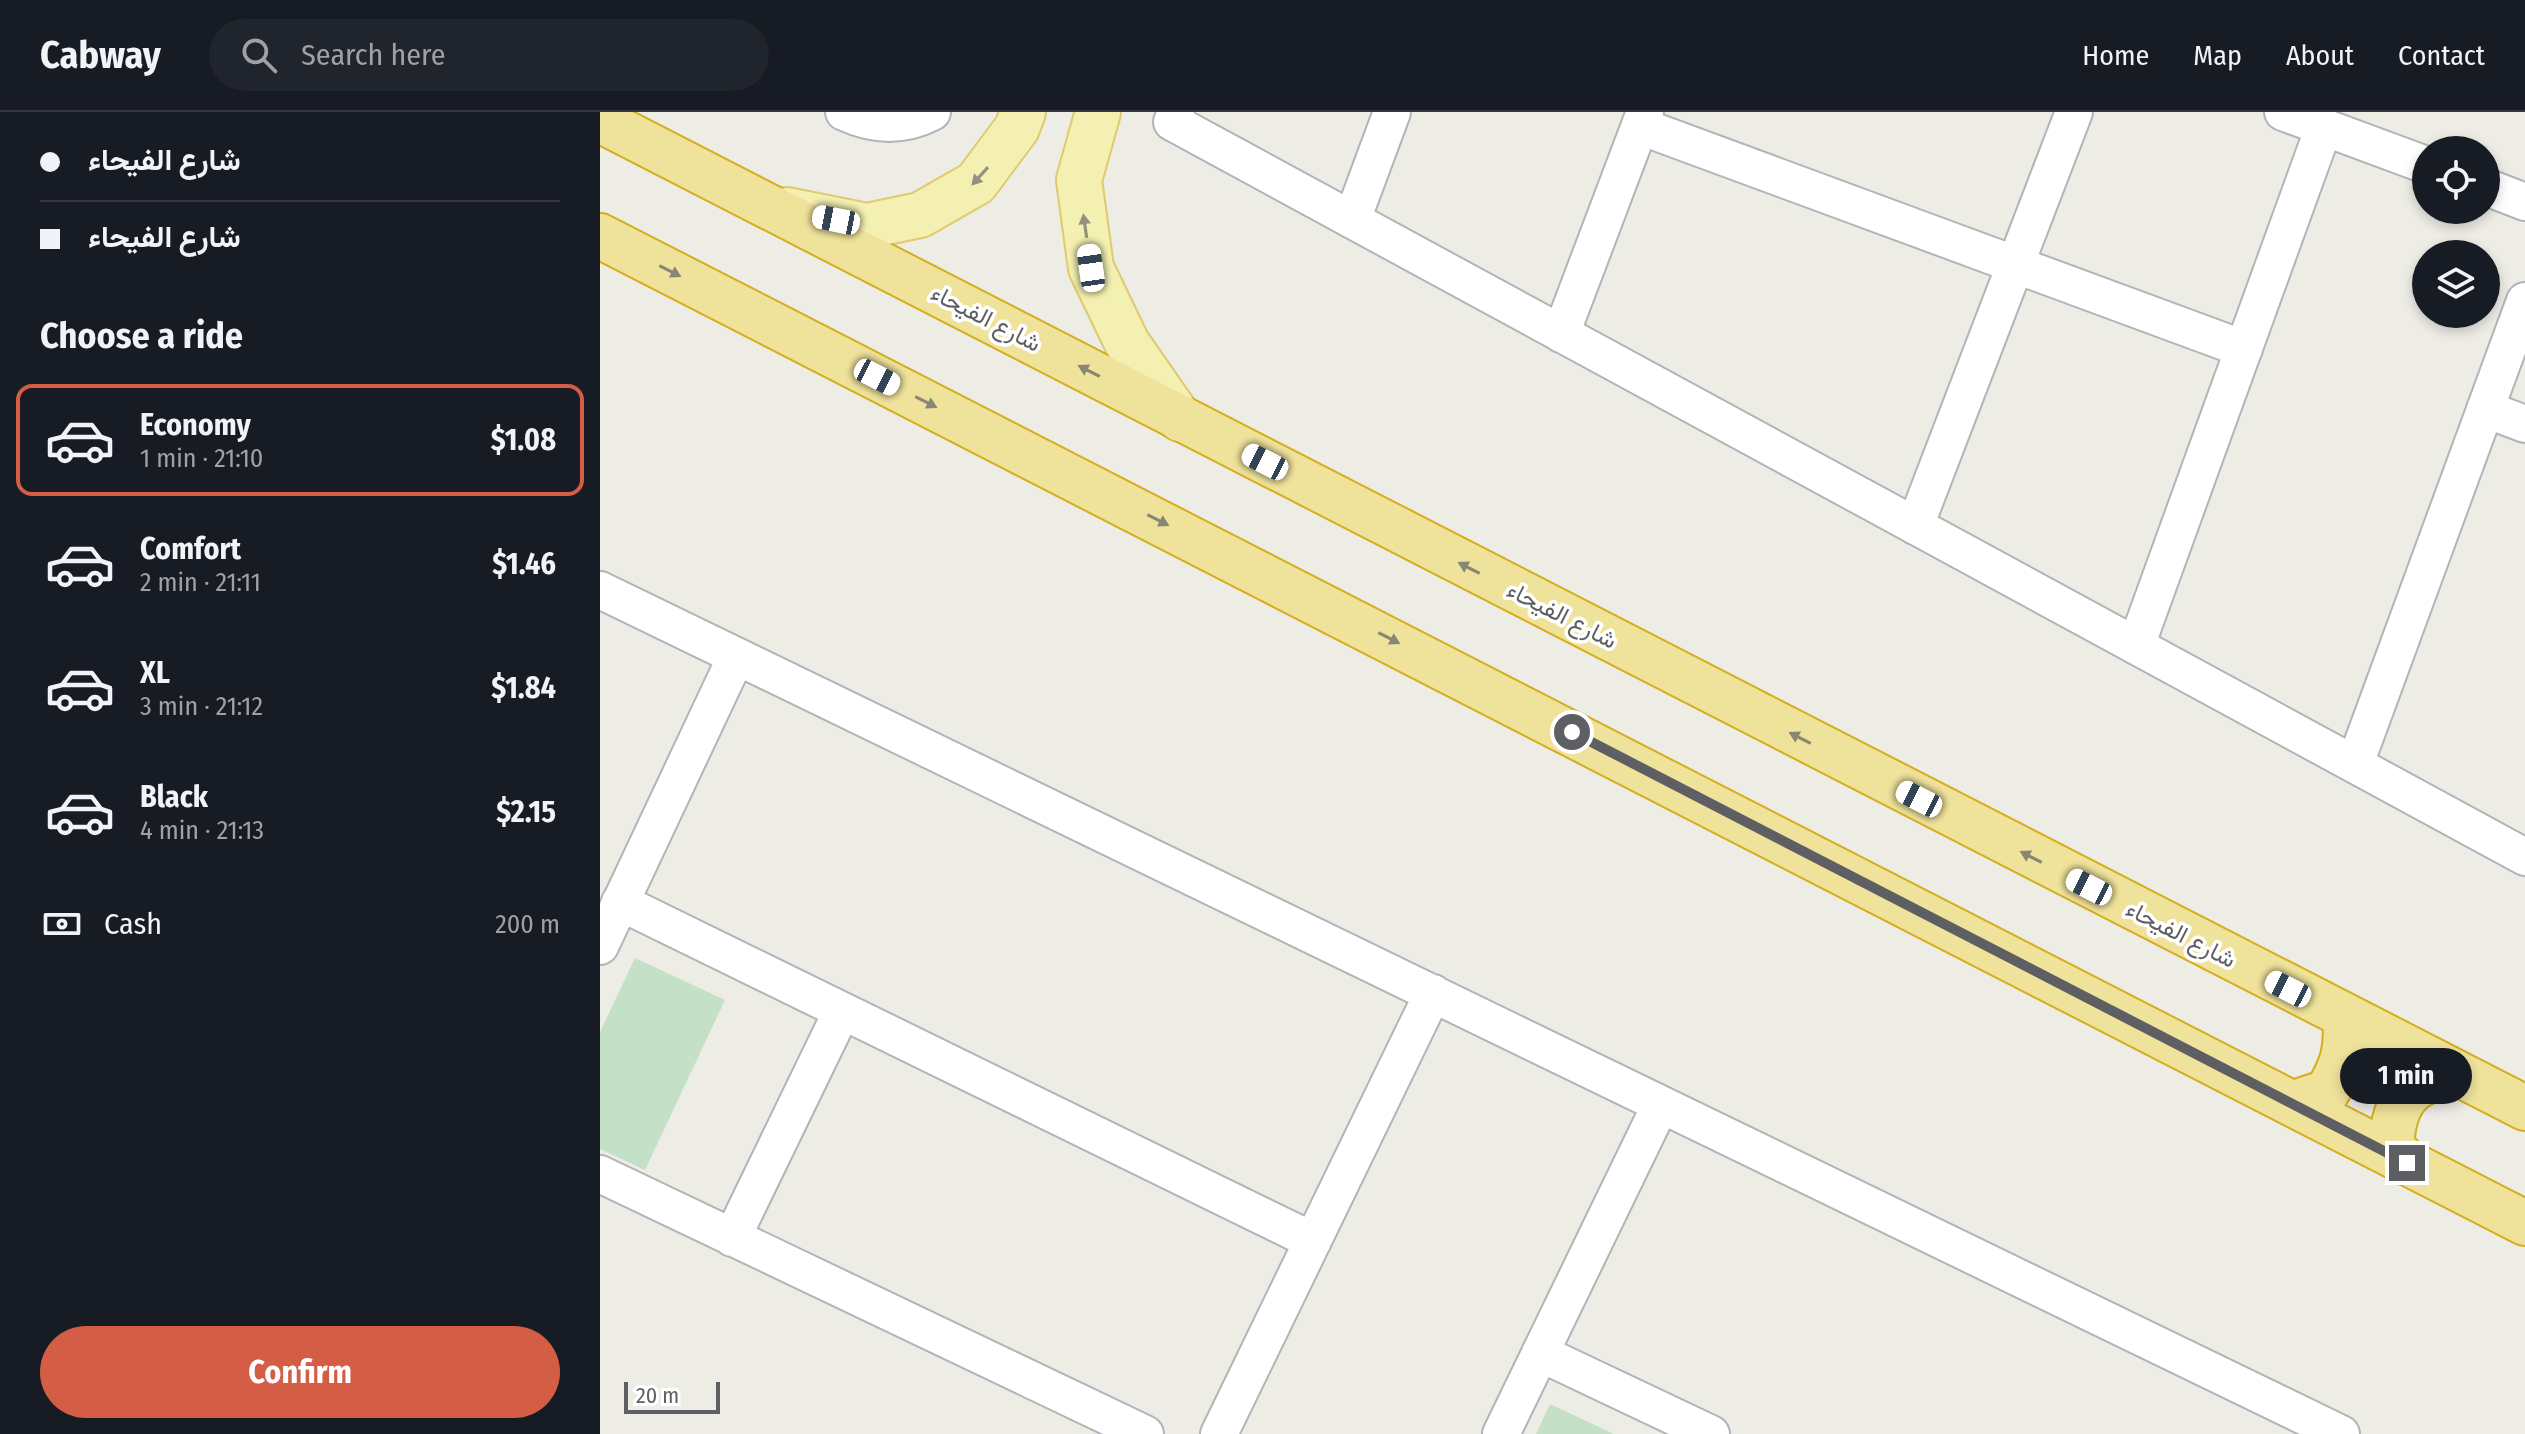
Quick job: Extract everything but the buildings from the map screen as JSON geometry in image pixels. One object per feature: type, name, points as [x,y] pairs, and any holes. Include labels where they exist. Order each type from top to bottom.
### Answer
[{"type":"highway","name":"شارع الفيحاء","points":[[600,120],[2525,1108]]},
{"type":"highway","points":[[600,236],[2525,1223]]},
{"type":"highway","points":[[2294,1103],[2327,1092],[2341,1069],[2347,1044],[2345,1018]]},
{"type":"highway","points":[[2407,1163],[2391,1146],[2393,1119],[2406,1095],[2428,1078],[2454,1073]]},
{"type":"main road","points":[[775,208],[867,226],[920,215],[976,183],[1017,128],[1023,112]]},
{"type":"main road","points":[[1098,112],[1079,180],[1091,268],[1127,343],[1180,419]]},
{"type":"street","points":[[844,112],[865,122],[911,123],[932,112]]},
{"type":"street","points":[[1176,112],[1172,122],[2525,857]]},
{"type":"street","points":[[1352,220],[1392,112]]},
{"type":"street","points":[[1915,526],[2074,112]]},
{"type":"street","points":[[2283,112],[2412,160]]},
{"type":"street","points":[[1561,334],[1642,119],[2016,265],[2244,349]]},
{"type":"street","points":[[2136,646],[2324,127]]},
{"type":"street","points":[[2500,192],[2525,202]]},
{"type":"street","points":[[2355,764],[2525,301]]},
{"type":"street","points":[[2485,409],[2525,424]]},
{"type":"street","points":[[600,590],[2341,1434]]},
{"type":"street","points":[[600,946],[736,657]]},
{"type":"street","points":[[620,902],[1313,1241]]},
{"type":"street","points":[[1219,1434],[1433,993]]},
{"type":"street","points":[[732,1238],[842,1011]]},
{"type":"street","points":[[1501,1434],[1660,1106]]},
{"type":"street","points":[[600,1174],[1145,1434]]},
{"type":"street","points":[[1540,1353],[1711,1434]]},
{"type":"green space","points":[[635,958],[725,1000],[645,1170],[600,1149],[600,1032]]},
{"type":"green space","points":[[1550,1404],[1614,1434],[1536,1434]]},
{"type":"route","points":[[1572,732],[2267,1088],[2407,1163]]}]
